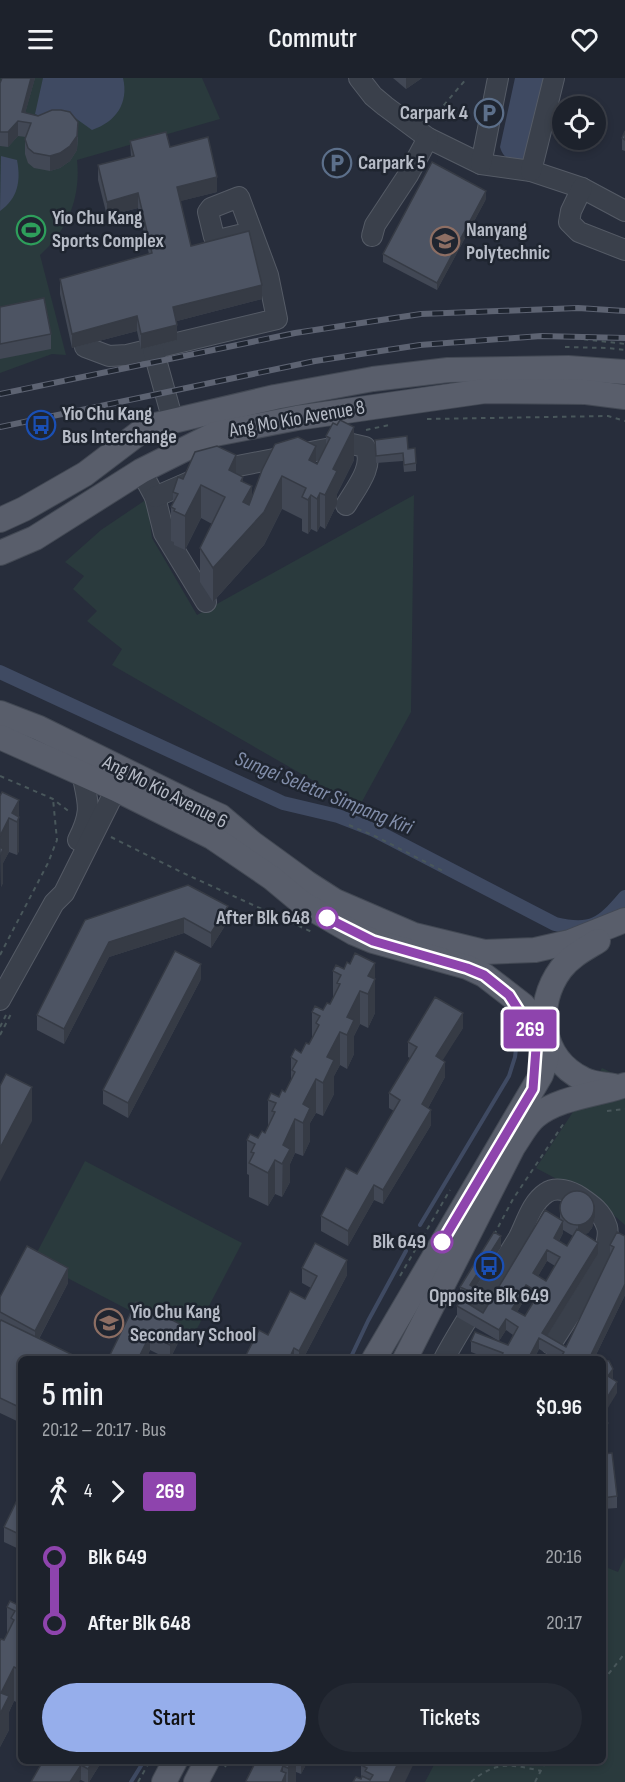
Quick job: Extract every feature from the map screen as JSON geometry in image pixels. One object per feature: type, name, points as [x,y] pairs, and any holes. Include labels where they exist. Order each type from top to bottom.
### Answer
[{"type":"main road","name":"Ang Mo Kio Avenue 8","points":[[0,520],[12,509],[85,474],[147,427],[275,397],[373,379],[448,370],[557,368],[625,372]]},
{"type":"main road","name":"Ang Mo Kio Avenue 8","points":[[0,553],[35,538],[141,471],[215,434],[350,410],[485,391],[585,392],[625,397]]},
{"type":"main road","name":"Ang Mo Kio Avenue 6","points":[[0,713],[39,728],[220,816],[307,884],[345,905],[414,935],[484,952],[536,950],[570,942],[625,922]]},
{"type":"main road","name":"Ang Mo Kio Avenue 6","points":[[0,736],[116,789],[212,837],[272,878],[302,903],[354,933],[484,975],[523,1005],[536,1020],[562,1064],[579,1077],[624,1091]]},
{"type":"main road","points":[[406,1356],[474,1206],[544,1068],[548,1043],[544,1023],[545,1005],[552,983],[575,955],[625,922]]},
{"type":"main road","points":[[509,995],[524,997],[533,995],[548,979],[548,962],[536,950]]},
{"type":"main road","points":[[509,995],[531,1030],[536,1048],[533,1089]]},
{"type":"main road","points":[[376,1356],[534,1117],[572,1100],[624,1091]]},
{"type":"main road","points":[[164,1782],[173,1764]]},
{"type":"main road","points":[[196,1782],[205,1764]]},
{"type":"street","points":[[359,78],[373,96],[385,106],[481,164],[531,171],[582,188],[625,211]]},
{"type":"street","points":[[481,164],[498,78]]},
{"type":"street","points":[[531,171],[554,78]]},
{"type":"street","points":[[372,236],[375,225],[408,175],[427,132]]},
{"type":"street","points":[[582,188],[571,211],[569,222],[579,232],[625,250]]},
{"type":"street","points":[[85,347],[109,356],[127,355],[277,319],[268,275],[239,197],[209,210],[214,237],[220,241],[252,232]]},
{"type":"street","points":[[153,349],[173,421]]},
{"type":"street","points":[[156,497],[217,470],[352,444],[365,447],[369,454],[366,470],[346,505]]},
{"type":"street","points":[[141,471],[156,497],[164,533],[206,602]]},
{"type":"street","points":[[12,509],[50,521],[69,517]]},
{"type":"street","points":[[82,774],[91,827]]},
{"type":"street","points":[[0,1000],[54,903],[64,893],[91,827],[116,789]]},
{"type":"street","points":[[449,1356],[519,1238],[535,1205],[546,1192],[555,1189],[576,1194],[596,1208],[608,1229],[606,1248],[551,1344]]},
{"type":"path","points":[[427,132],[467,78]]},
{"type":"path","points":[[548,335],[625,344]]},
{"type":"path","points":[[565,347],[625,350]]},
{"type":"path","points":[[424,419],[608,416],[625,421]]},
{"type":"path","points":[[358,432],[391,424]]},
{"type":"path","points":[[0,776],[53,799],[91,827],[181,872],[314,932]]},
{"type":"path","points":[[0,955],[48,863],[57,840],[53,799]]},
{"type":"path","points":[[349,825],[443,871]]},
{"type":"path","points":[[602,1111],[624,1091]]},
{"type":"path","points":[[492,1239],[514,1197],[569,1114]]},
{"type":"path","points":[[606,1677],[625,1653]]},
{"type":"path","points":[[138,1782],[148,1764]]},
{"type":"path","points":[[535,1782],[544,1764]]},
{"type":"path","points":[[471,1782],[484,1771],[502,1765],[516,1765],[541,1771]]},
{"type":"shaded area","name":"Yio Chu Kang Sports Complex","points":[[0,78],[202,78],[220,119],[77,160],[77,187],[71,212],[58,235],[40,255],[66,355],[52,354],[0,373]]},
{"type":"shaded area","points":[[414,495],[411,712],[359,807],[112,665],[122,649],[87,621],[97,611],[73,589],[84,576],[65,562],[101,530],[147,499],[152,538],[197,615]]},
{"type":"shaded area","points":[[602,1068],[625,1079],[625,1225],[598,1201],[536,1168]]},
{"type":"shaded area","points":[[85,1161],[242,1243],[190,1342],[33,1260]]},
{"type":"shaded area","points":[[625,1557],[625,1782],[425,1782],[434,1764],[606,1764],[606,1567],[618,1572]]},
{"type":"water","points":[[43,78],[123,78],[124,96],[114,117],[92,130],[71,115],[42,117],[35,114]]},
{"type":"water","points":[[515,78],[552,78],[527,162],[507,158],[500,147]]},
{"type":"water","points":[[1,156],[17,160],[19,175],[14,195],[0,211]]},
{"type":"building","points":[[2,78],[31,78],[22,112],[38,116],[52,110],[70,112],[78,122],[77,136],[70,146],[50,156],[34,153],[28,148],[25,139],[31,123],[18,121],[8,132],[0,132],[0,83]]},
{"type":"building","points":[[166,132],[170,147],[208,137],[217,177],[177,187],[191,246],[249,231],[262,285],[173,307],[177,325],[141,334],[137,316],[72,334],[60,279],[152,253],[138,193],[107,202],[98,165],[134,156],[130,141]]},
{"type":"building","points":[[432,162],[486,191],[437,283],[383,254]]},
{"type":"building","points":[[44,298],[51,334],[0,344],[0,307]]},
{"type":"building","points":[[340,420],[354,427],[333,469],[337,471],[325,495],[320,493],[317,499],[311,495],[308,500],[302,497],[306,488],[282,476],[264,512],[213,568],[200,548],[225,497],[201,485],[185,516],[171,507],[178,494],[173,492],[178,477],[183,479],[195,452],[217,446],[236,455],[229,470],[243,477],[241,481],[252,486],[243,502],[249,505],[275,444],[298,437],[316,446],[309,460],[317,464],[330,438],[326,436],[333,423],[337,425]]},
{"type":"building","points":[[407,436],[408,449],[415,448],[416,463],[404,465],[403,453],[376,456],[375,440]]},
{"type":"building","points":[[2,792],[19,800],[12,813],[19,817],[17,822],[9,818],[0,836],[0,796]]},
{"type":"building","points":[[188,885],[228,906],[211,933],[184,918],[109,942],[64,1029],[37,1015],[85,920]]},
{"type":"building","points":[[175,951],[201,964],[128,1103],[103,1090]]},
{"type":"building","points":[[355,953],[375,963],[368,976],[375,979],[368,994],[360,991],[347,1017],[354,1020],[347,1035],[340,1032],[327,1057],[334,1060],[323,1083],[316,1079],[303,1104],[310,1108],[303,1123],[295,1119],[283,1145],[290,1149],[282,1164],[275,1160],[268,1173],[249,1163],[255,1144],[247,1140],[250,1134],[258,1138],[262,1131],[265,1133],[275,1112],[272,1111],[276,1103],[268,1100],[271,1093],[279,1097],[282,1090],[285,1092],[295,1072],[292,1070],[297,1061],[291,1057],[295,1049],[301,1053],[306,1043],[309,1044],[319,1025],[316,1023],[320,1016],[312,1012],[315,1006],[323,1010],[327,1003],[330,1004],[340,984],[337,983],[341,975],[333,971],[336,965],[344,969],[347,962],[350,964]]},
{"type":"building","points":[[435,997],[463,1013],[436,1056],[445,1062],[422,1104],[431,1110],[383,1190],[374,1185],[348,1231],[321,1216],[346,1168],[357,1174],[400,1100],[389,1093],[417,1047],[408,1042]]},
{"type":"building","points":[[6,1074],[32,1087],[0,1148],[0,1086]]},
{"type":"building","points":[[577,1191],[589,1196],[594,1208],[589,1220],[577,1225],[565,1220],[560,1208],[565,1196]]},
{"type":"building","points":[[545,1210],[563,1221],[554,1238],[567,1246],[577,1229],[598,1243],[542,1333],[566,1347],[614,1247],[610,1245],[617,1232],[625,1236],[625,1284],[590,1356],[562,1356],[564,1352],[539,1338],[530,1356],[502,1356],[503,1353],[471,1341],[475,1332],[508,1345],[518,1327],[506,1319],[499,1330],[457,1306],[467,1290],[460,1287],[494,1232],[501,1236],[470,1285],[476,1289],[467,1303],[483,1313]],"holes":[[[547,1250],[560,1257],[546,1281],[533,1273]],[[526,1285],[539,1293],[525,1316],[512,1309]]]},
{"type":"building","points":[[315,1243],[347,1260],[299,1351],[294,1348],[290,1356],[246,1356],[259,1330],[268,1335],[290,1291],[305,1299],[317,1276],[302,1268]]},
{"type":"building","points":[[27,1246],[68,1268],[35,1331],[0,1312],[0,1297]]},
{"type":"building","points":[[136,1302],[180,1324],[170,1345],[150,1335],[140,1356],[109,1356]]},
{"type":"building","points":[[1,1320],[75,1356],[18,1356],[18,1407],[0,1398]]},
{"type":"building","points":[[606,1360],[609,1361],[613,1369],[608,1376],[617,1382],[606,1399]]},
{"type":"building","points":[[612,1453],[617,1496],[606,1498],[606,1454]]},
{"type":"building","points":[[18,1498],[18,1534],[4,1527]]},
{"type":"building","points":[[10,1601],[18,1605],[18,1669],[14,1667],[1,1693],[9,1696],[0,1714],[0,1641],[4,1640],[14,1620],[11,1618],[15,1611],[7,1607]]},
{"type":"building","points":[[41,1764],[91,1764],[88,1769],[81,1765],[70,1782],[31,1782]]},
{"type":"building","points":[[254,1764],[290,1764],[288,1768],[283,1766],[281,1771],[286,1773],[282,1782],[246,1781]]},
{"type":"building","points":[[398,1764],[389,1782],[353,1782],[356,1777],[361,1779],[362,1776],[370,1780],[373,1775],[365,1771],[367,1768],[361,1765]]},
{"type":"waterway","name":"Sungei Seletar Simpang Kiri","points":[[0,672],[283,803],[338,816],[374,830],[555,924],[568,927],[587,927],[595,924],[610,914],[625,897]]},
{"type":"waterway","name":"Sungei Seletar Simpang Kiri","points":[[506,897],[511,904]]},
{"type":"waterway","points":[[420,1225],[509,1076],[517,1041]]},
{"type":"waterway","points":[[351,1356],[406,1251]]},
{"type":"waterway","points":[[131,1782],[142,1764]]},
{"type":"railway","points":[[0,394],[295,333],[421,314],[578,308],[625,311]]},
{"type":"railway","points":[[0,427],[315,361],[420,345],[541,336],[625,338]]},
{"type":"bus line","name":"269","points":[[327,918],[373,941],[484,975],[509,995],[531,1030],[536,1048],[533,1089],[442,1242]]},
{"type":"place","name":"Carpark 4","points":[[489,113]]},
{"type":"place","name":"Carpark 5","points":[[337,163]]},
{"type":"place","name":"Yio Chu Kang Sports Complex","points":[[31,230]]},
{"type":"place","name":"Nanyang Polytechnic","points":[[445,241]]},
{"type":"place","name":"Yio Chu Kang Bus Interchange","points":[[41,425]]},
{"type":"place","name":"After Blk 648","points":[[327,918]]},
{"type":"place","name":"Blk 649","points":[[442,1242]]},
{"type":"place","name":"Opposite Blk 649","points":[[489,1266]]},
{"type":"place","name":"Yio Chu Kang Secondary School","points":[[109,1323]]}]
